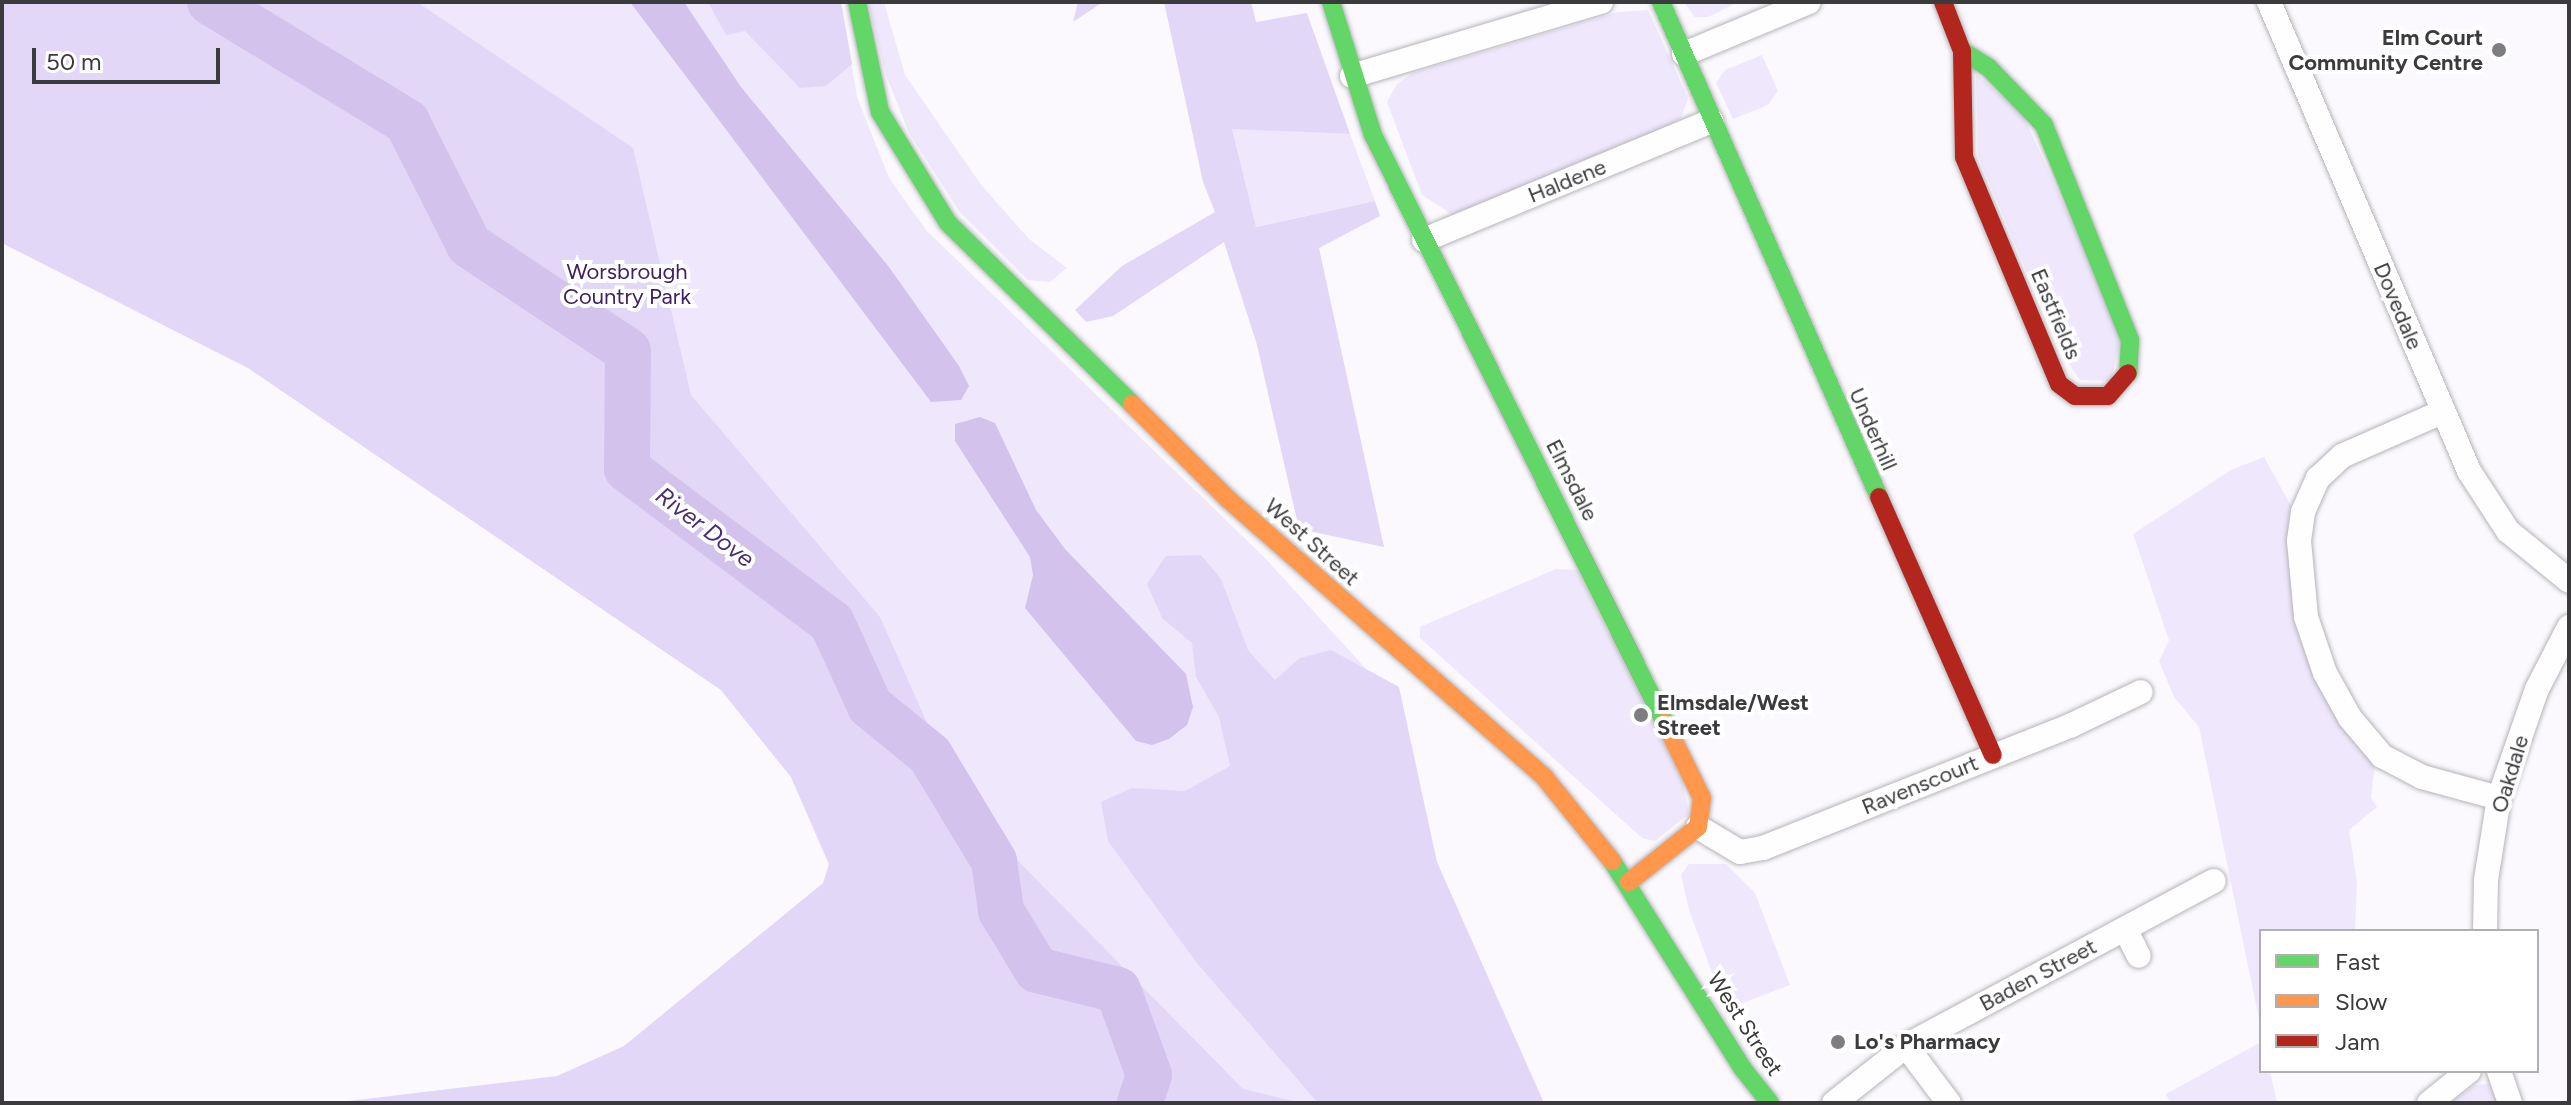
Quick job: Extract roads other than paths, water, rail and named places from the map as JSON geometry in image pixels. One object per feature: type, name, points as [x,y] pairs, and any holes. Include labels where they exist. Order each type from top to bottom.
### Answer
[{"type":"street","name":"West Street","points":[[857,2],[880,112],[948,223],[1252,522],[1545,778],[1629,882],[1743,1069],[1770,1103]]},
{"type":"street","name":"Elmsdale","points":[[1331,2],[1373,135],[1702,798],[1698,827]]},
{"type":"street","points":[[1352,76],[1601,2]]},
{"type":"street","name":"Underhill","points":[[1661,2],[1993,755]]},
{"type":"street","points":[[1684,54],[1809,2]]},
{"type":"street","name":"Eastfields","points":[[1943,2],[1962,51],[1964,157],[2059,384],[2075,396],[2108,396],[2123,384],[2130,367],[2130,340],[2044,125],[1989,68],[1962,51]]},
{"type":"street","name":"Dovedale","points":[[2269,2],[2469,471],[2508,531],[2569,581]]},
{"type":"street","name":"Haldene","points":[[1424,240],[1711,121]]},
{"type":"street","points":[[2442,412],[2342,456],[2318,478],[2303,512],[2299,541],[2306,617],[2337,696],[2382,756],[2422,777],[2499,798]]},
{"type":"street","name":"Oakdale","points":[[2485,929],[2486,880],[2499,798],[2537,689],[2569,627]]},
{"type":"street","name":"Ravenscourt","points":[[1698,827],[1740,852],[1763,848],[2141,692]]},
{"type":"street","points":[[1629,882],[1698,827]]},
{"type":"street","name":"Baden Street","points":[[1834,1103],[1906,1046],[2214,881]]},
{"type":"street","points":[[2125,929],[2139,956]]},
{"type":"street","points":[[1906,1046],[1949,1103]]},
{"type":"street","points":[[2429,1103],[2466,1073]]},
{"type":"street","points":[[2500,1073],[2510,1103]]},
{"type":"waterway","name":"River Dove","points":[[210,2],[407,122],[469,245],[628,351],[627,469],[832,623],[870,706],[930,755],[994,861],[1001,911],[1037,970],[1118,990],[1149,1075],[1140,1103]]},
{"type":"place","name":"Elm Court Community Centre","points":[[2499,50]]},
{"type":"place","name":"Elmsdale/West Street","points":[[1641,715]]},
{"type":"place","name":"Lo's Pharmacy","points":[[1838,1042]]},
{"type":"park label","name":"Worsbrough Country Park","points":[[627,284]]}]
